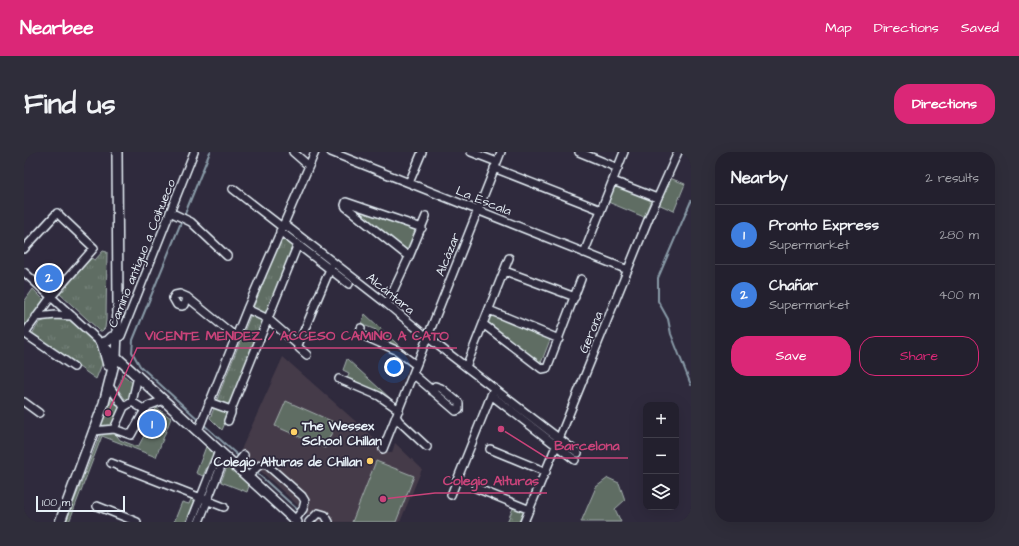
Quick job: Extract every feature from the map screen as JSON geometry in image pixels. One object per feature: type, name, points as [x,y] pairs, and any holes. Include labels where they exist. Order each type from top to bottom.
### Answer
[{"type":"main road","points":[[112,374],[117,281],[117,152]]},
{"type":"main road","points":[[108,364],[102,343],[115,338]]},
{"type":"main road","points":[[113,354],[164,400],[199,427],[235,466],[298,516]]},
{"type":"main road","points":[[54,522],[91,421],[108,364],[113,354]]},
{"type":"main road","points":[[60,522],[94,432],[112,374],[117,363],[124,364]]},
{"type":"street","name":"Camino antiguo a Coihueco","points":[[115,338],[120,337],[194,152]]},
{"type":"street","points":[[293,152],[309,166]]},
{"type":"street","points":[[199,427],[247,309],[315,152]]},
{"type":"street","name":"La Escala","points":[[332,152],[628,270]]},
{"type":"street","points":[[409,183],[422,152]]},
{"type":"street","points":[[471,152],[496,165],[601,210]]},
{"type":"street","name":"Alcázar","points":[[383,449],[501,152]]},
{"type":"street","points":[[579,152],[618,168]]},
{"type":"street","points":[[584,253],[624,152]]},
{"type":"street","name":"Gerona","points":[[524,522],[546,472],[657,198],[678,152]]},
{"type":"street","points":[[613,181],[657,198]]},
{"type":"street","name":"Alcántara","points":[[233,189],[331,266],[349,284]]},
{"type":"street","points":[[409,257],[346,207],[346,202],[422,228]]},
{"type":"street","points":[[170,212],[191,222],[227,256]]},
{"type":"street","points":[[24,249],[57,213],[94,248],[51,297],[24,333],[74,367]]},
{"type":"street","points":[[387,304],[422,228],[426,216]]},
{"type":"street","name":"Alcántara","points":[[282,227],[298,244],[387,304],[427,338],[466,367],[492,392],[577,457]]},
{"type":"street","points":[[228,421],[231,410],[298,244]]},
{"type":"street","points":[[466,367],[509,258]]},
{"type":"street","points":[[298,345],[331,266]]},
{"type":"street","points":[[505,270],[575,297]]},
{"type":"street","points":[[24,272],[113,354]]},
{"type":"street","points":[[483,324],[542,369],[547,368],[581,279]]},
{"type":"street","points":[[187,297],[236,337]]},
{"type":"street","points":[[247,309],[268,319],[298,345],[299,348],[307,355]]},
{"type":"street","points":[[489,310],[558,339]]},
{"type":"street","points":[[36,317],[56,315],[72,316]]},
{"type":"street","points":[[361,328],[359,334],[396,350],[416,365]]},
{"type":"street","points":[[413,374],[432,391]]},
{"type":"street","points":[[114,429],[124,407],[132,402],[138,376]]},
{"type":"street","points":[[339,379],[380,396],[397,413],[399,421],[427,447]]},
{"type":"street","points":[[109,386],[124,407]]},
{"type":"street","points":[[450,495],[492,392]]},
{"type":"street","points":[[94,432],[114,429],[131,436],[148,406],[164,400]]},
{"type":"street","points":[[24,402],[39,413]]},
{"type":"street","points":[[132,402],[145,410]]},
{"type":"street","points":[[209,402],[231,410]]},
{"type":"street","points":[[490,449],[546,472]]},
{"type":"street","points":[[191,522],[204,499],[222,453]]},
{"type":"street","points":[[235,466],[244,455]]},
{"type":"street","points":[[111,463],[224,507]]},
{"type":"street","points":[[248,477],[256,467],[262,464],[269,466],[304,498],[305,501],[298,516]]},
{"type":"street","points":[[476,488],[530,510]]},
{"type":"street","points":[[199,522],[204,499]]},
{"type":"street","points":[[97,506],[137,522]]},
{"type":"street","points":[[310,520],[320,513],[325,516],[329,522]]},
{"type":"shaded area","points":[[283,357],[380,443],[378,449],[392,453],[395,443],[422,469],[400,522],[316,522],[240,452]]},
{"type":"green space","points":[[670,178],[685,184],[674,211],[658,204]]},
{"type":"green space","points":[[615,185],[651,200],[644,217],[608,202]]},
{"type":"green space","points":[[346,204],[421,229],[408,256]]},
{"type":"green space","points":[[284,239],[294,247],[266,315],[253,308],[280,240]]},
{"type":"green space","points":[[103,251],[107,252],[106,320],[105,328],[100,331],[60,294],[91,258],[95,260]]},
{"type":"green space","points":[[33,289],[44,300],[24,327],[24,302]]},
{"type":"green space","points":[[251,314],[264,321],[230,404],[226,406],[216,402]]},
{"type":"green space","points":[[365,314],[409,355],[409,357],[399,348],[373,337],[376,330],[361,324]]},
{"type":"green space","points":[[489,314],[549,337],[550,340],[541,363],[537,363],[486,323]]},
{"type":"green space","points":[[48,319],[69,320],[96,341],[104,359],[96,379],[32,334],[39,323]]},
{"type":"green space","points":[[347,359],[391,399],[390,401],[381,393],[347,378],[349,373],[343,370]]},
{"type":"green space","points":[[122,374],[134,384],[132,395],[129,399],[125,399],[117,388],[121,381]]},
{"type":"green space","points":[[113,397],[120,408],[112,427],[100,427]]},
{"type":"green space","points":[[286,401],[336,423],[325,448],[275,426]]},
{"type":"green space","points":[[215,406],[230,412],[222,430],[210,418]]},
{"type":"green space","points":[[157,408],[171,418],[156,457],[102,436],[69,522],[66,522],[100,435],[107,432],[115,433],[120,440],[138,447],[156,413],[153,412]]},
{"type":"green space","points":[[207,444],[214,451],[203,476],[196,473]]},
{"type":"green space","points":[[376,461],[414,476],[396,522],[352,522]]},
{"type":"green space","points":[[228,464],[249,486],[247,492],[221,482]]},
{"type":"green space","points":[[608,478],[619,483],[625,500],[615,509],[621,522],[581,522],[596,487]]},
{"type":"green space","points":[[192,497],[196,498],[187,522],[174,522],[182,502],[189,504]]},
{"type":"green space","points":[[514,506],[526,511],[521,522],[507,522]]},
{"type":"waterway","points":[[184,216],[210,152]]},
{"type":"waterway","points":[[691,201],[658,278],[658,301],[668,319],[671,334],[691,385]]},
{"type":"waterway","points":[[182,220],[133,340],[132,352],[140,366],[200,421]]},
{"type":"waterway","points":[[203,424],[299,511]]},
{"type":"place","name":"Chañar","points":[[49,278]]},
{"type":"place","name":"VICENTE MENDEZ / ACCESO CAMINO A CATO","points":[[108,413]]},
{"type":"place","name":"Pronto Express","points":[[152,424]]},
{"type":"place","name":"Barcelona","points":[[501,429]]},
{"type":"place","name":"The Wessex School Chillan","points":[[294,432]]},
{"type":"place","name":"Colegio Alturas de Chillan","points":[[370,461]]},
{"type":"place","name":"Colegio Alturas","points":[[383,499]]}]
